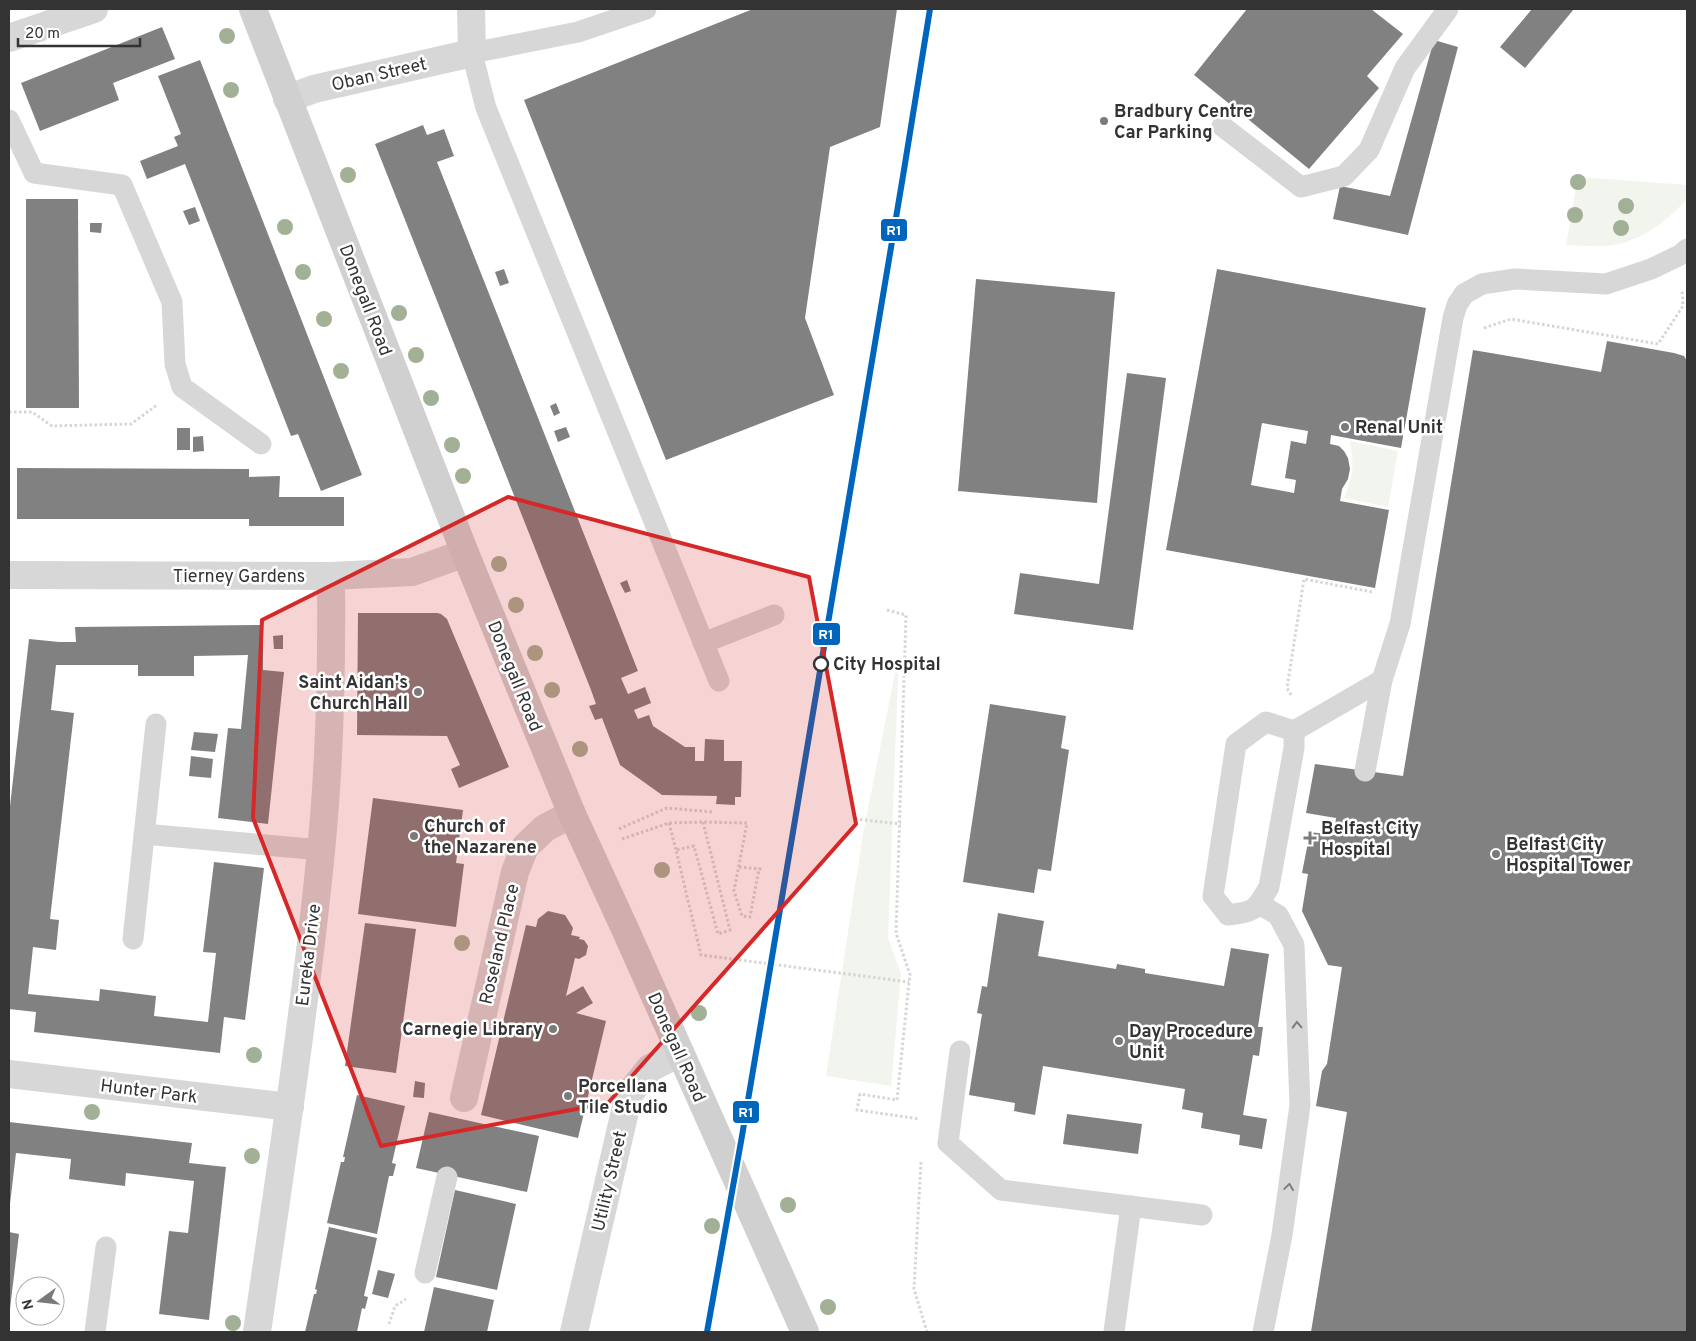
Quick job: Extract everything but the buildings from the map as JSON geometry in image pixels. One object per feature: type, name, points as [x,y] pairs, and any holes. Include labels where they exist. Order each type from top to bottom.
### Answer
[{"type":"street","points":[[9,38],[94,9]]},
{"type":"street","name":"Donegall Road","points":[[253,9],[465,554],[572,814],[805,1332]]},
{"type":"street","points":[[471,9],[472,54]]},
{"type":"street","name":"Oban Street","points":[[287,99],[314,89],[472,54]]},
{"type":"street","name":"Tierney Gardens","points":[[9,575],[331,576],[412,572],[465,554]]},
{"type":"street","name":"Eureka Drive","points":[[257,1332],[290,1107],[321,850],[329,739],[331,576]]},
{"type":"street","name":"Roseland Place","points":[[462,1107],[515,872],[525,847],[545,828],[572,814]]},
{"type":"street","name":"Utility Street","points":[[574,1332],[629,1094],[650,1068],[683,1062]]},
{"type":"street","name":"Hunter Park","points":[[9,1074],[290,1107]]},
{"type":"lane","points":[[646,9],[578,32],[472,54],[486,108],[720,682]]},
{"type":"lane","points":[[1222,126],[1300,187],[1344,176],[1370,150],[1404,68],[1448,9]]},
{"type":"lane","points":[[9,120],[34,173],[122,185],[172,302],[175,364],[182,387],[261,444]]},
{"type":"lane","points":[[1365,771],[1382,680],[1400,624],[1453,318],[1457,305],[1464,294],[1482,284],[1515,279],[1606,284],[1651,269],[1683,252]]},
{"type":"lane","points":[[703,643],[774,615]]},
{"type":"lane","points":[[1294,731],[1294,748],[1269,887],[1259,904],[1250,912],[1228,915],[1213,896],[1236,744],[1266,722],[1294,731],[1382,680]]},
{"type":"lane","points":[[133,939],[156,724]]},
{"type":"lane","points":[[144,834],[321,850]]},
{"type":"lane","points":[[1259,904],[1278,915],[1294,945],[1300,1105],[1282,1235],[1263,1332]]},
{"type":"lane","points":[[960,1051],[948,1143],[1001,1190],[1202,1215]]},
{"type":"lane","points":[[425,1273],[447,1177]]},
{"type":"lane","points":[[1114,1332],[1131,1206]]},
{"type":"lane","points":[[96,1332],[106,1247]]},
{"type":"path","points":[[1484,328],[1512,319],[1658,344],[1683,306],[1683,252]]},
{"type":"path","points":[[9,412],[32,412],[52,426],[131,424],[182,387]]},
{"type":"path","points":[[887,610],[906,615],[901,824],[896,933],[910,975],[897,1100],[860,1094],[858,1110],[924,1120]]},
{"type":"path","points":[[587,847],[667,808],[713,812]]},
{"type":"path","points":[[855,819],[901,824]]},
{"type":"path","points":[[676,850],[694,846],[718,934],[730,930],[704,822]]},
{"type":"path","points":[[669,823],[701,955],[909,982]]},
{"type":"path","points":[[587,847],[669,823],[747,823],[734,891],[742,916],[750,917],[761,869],[739,867]]},
{"type":"path","points":[[922,1160],[914,1289],[927,1332]]},
{"type":"highlighted area","points":[[508,497],[809,577],[856,824],[608,1103],[381,1146],[253,818],[262,620]]},
{"type":"shaded area","points":[[1578,177],[1687,185],[1687,199],[1660,224],[1629,241],[1605,246],[1566,245]]},
{"type":"shaded area","points":[[1350,441],[1398,451],[1388,507],[1344,498],[1350,483],[1352,470]]},
{"type":"shaded area","points":[[899,653],[888,938],[901,974],[891,1086],[826,1076],[863,834]]},
{"type":"transit line","name":"R1","points":[[707,1332],[742,1136],[930,9]]},
{"type":"place","name":"Bradbury Centre Car Parking","points":[[1104,121]]},
{"type":"place","name":"Renal Unit","points":[[1345,427]]},
{"type":"place","name":"City Hospital","points":[[821,664]]},
{"type":"place","name":"Saint Aidan's Church Hall","points":[[418,692]]},
{"type":"place","name":"Church of the Nazarene","points":[[414,836]]},
{"type":"place","name":"Belfast City Hospital","points":[[1310,838]]},
{"type":"place","name":"Belfast City Hospital Tower","points":[[1496,854]]},
{"type":"place","name":"Carnegie Library","points":[[553,1029]]},
{"type":"place","name":"Day Procedure Unit","points":[[1119,1041]]},
{"type":"place","name":"Porcellana Tile Studio","points":[[568,1096]]}]
